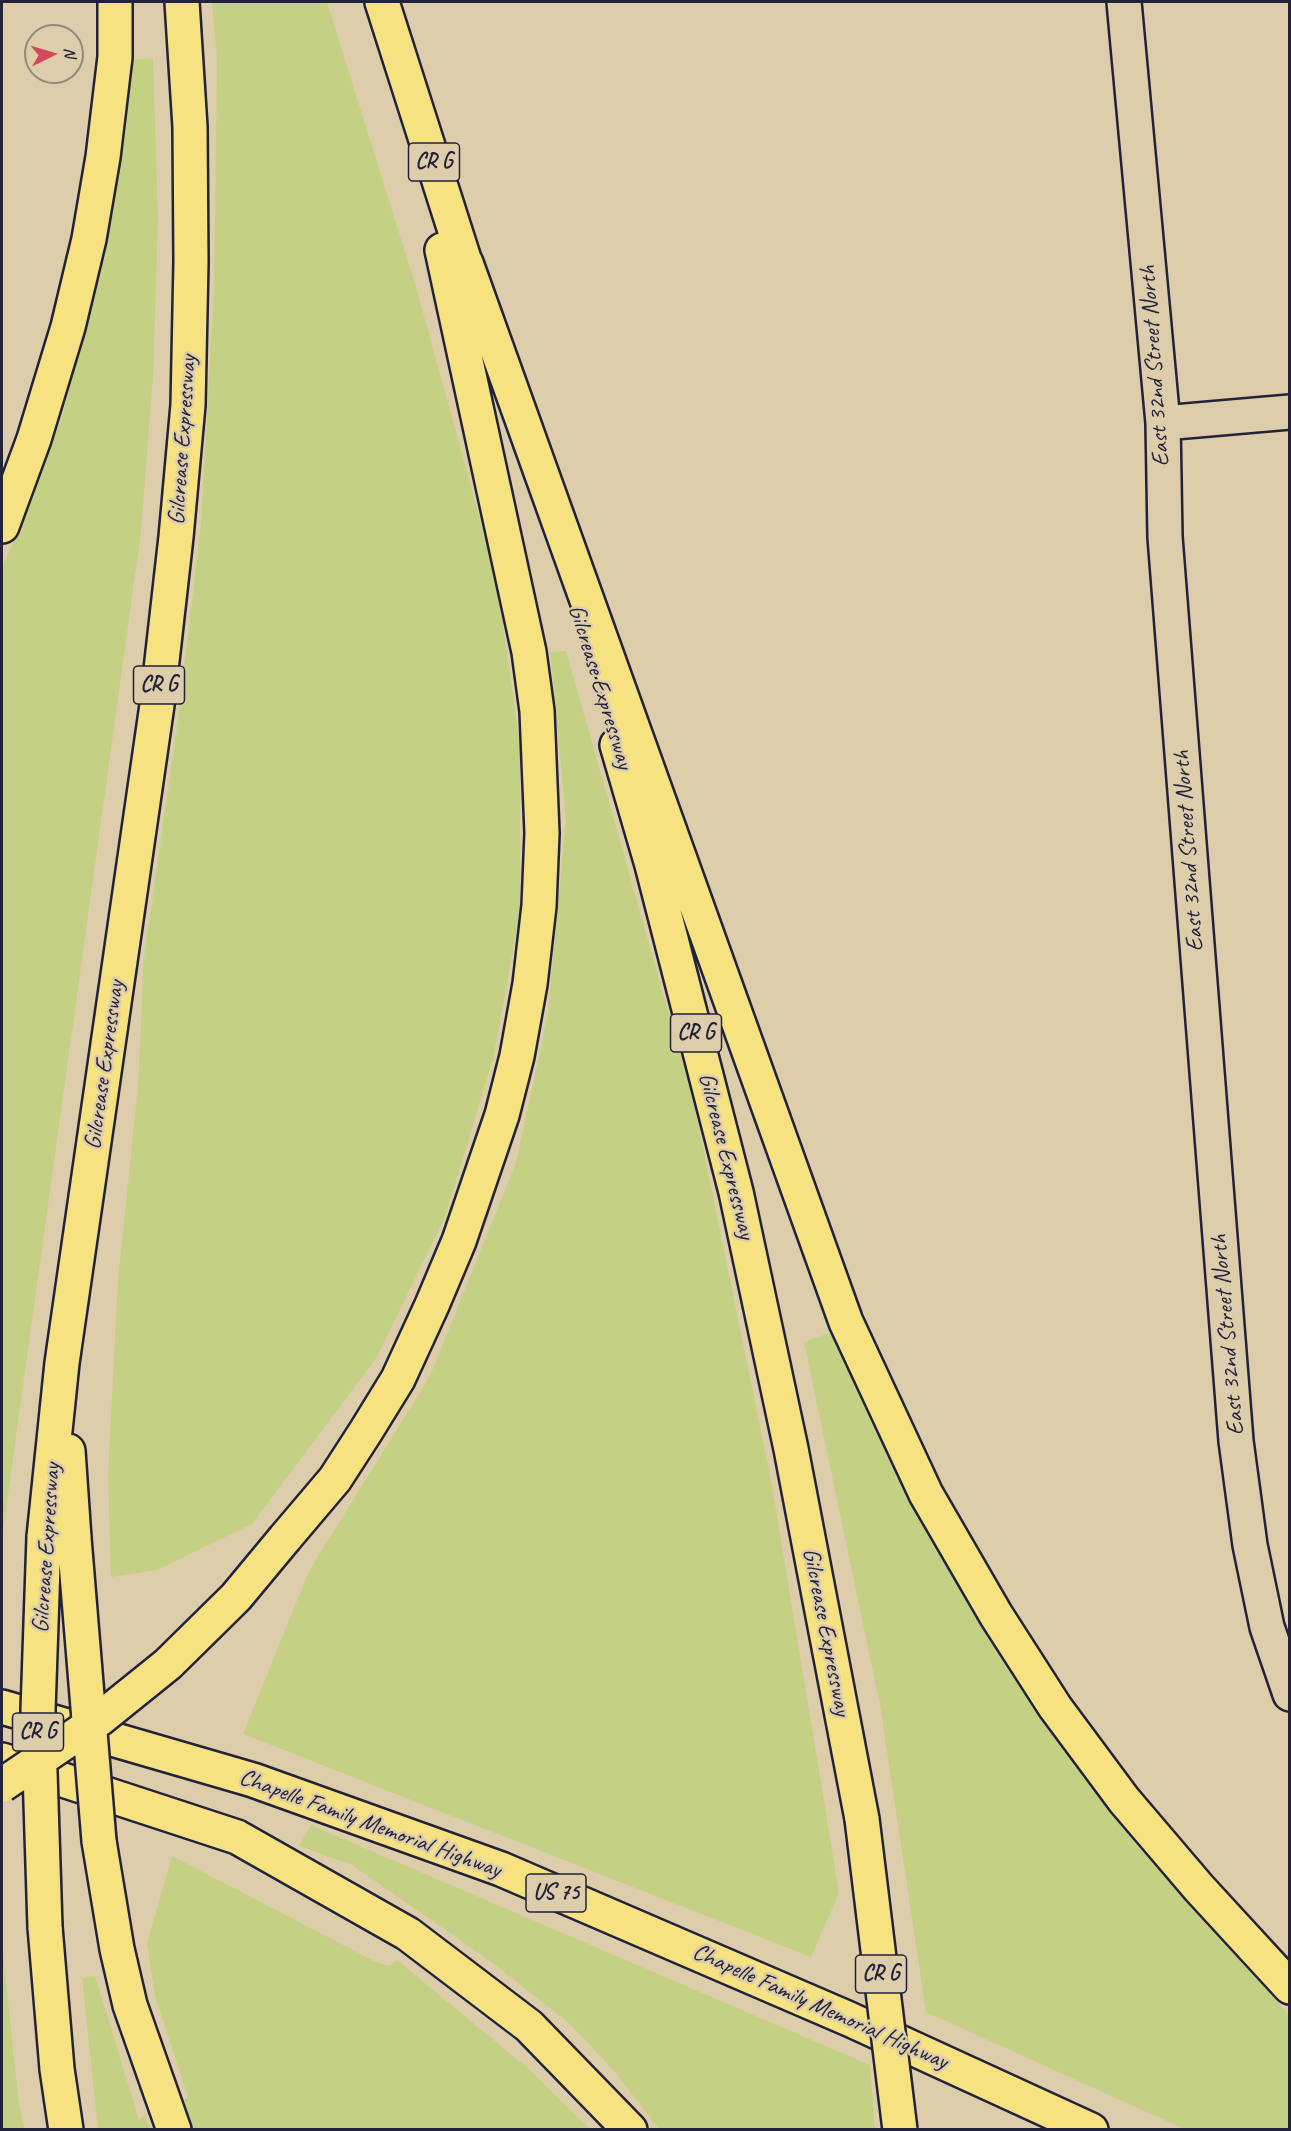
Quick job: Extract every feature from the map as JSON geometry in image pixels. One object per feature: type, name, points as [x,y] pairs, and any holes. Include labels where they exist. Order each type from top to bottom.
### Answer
[{"type":"highway","points":[[2,526],[34,439],[58,361],[89,239],[104,157],[112,80],[115,2]]},
{"type":"highway","name":"Gilcrease Expressway","points":[[66,2130],[57,2068],[45,1927],[38,1710],[59,1537],[62,1363],[157,705],[188,405],[191,262],[190,127],[182,2]]},
{"type":"highway","name":"Gilcrease Expressway","points":[[382,2],[587,643],[652,865],[736,1192],[772,1353],[862,1819],[900,2130]]},
{"type":"highway","points":[[2,1785],[101,1718],[168,1664],[236,1597],[335,1479],[398,1379],[459,1241],[484,1173],[518,1056],[530,984],[539,906],[542,833],[540,769],[529,652],[402,61]]},
{"type":"highway","points":[[466,263],[846,1322],[926,1494],[996,1615],[1055,1707],[1124,1800],[1199,1888],[1290,1987]]},
{"type":"highway","points":[[59,1537],[99,1841],[117,1949],[130,2005],[174,2130]]},
{"type":"highway","name":"Chapelle Family Memorial Highway","points":[[2,1707],[254,1780],[501,1869],[849,2019],[1091,2130]]},
{"type":"highway","points":[[2,1760],[237,1837],[408,1934],[529,2026],[630,2130]]},
{"type":"street","name":"East 32nd Street North","points":[[1124,2],[1163,423],[1166,548],[1236,1441],[1250,1545],[1268,1627],[1290,1694]]},
{"type":"street","points":[[1163,423],[1290,412]]},
{"type":"green space","points":[[212,2],[327,2],[416,287],[496,577],[520,745],[520,912],[493,1059],[445,1217],[377,1357],[252,1524],[157,1570],[111,1577],[108,1475],[118,1280],[138,1086],[144,957],[179,712],[201,523],[214,287],[217,59]]},
{"type":"green space","points":[[153,58],[158,218],[153,376],[141,532],[2,1538],[2,570],[60,423],[106,253],[133,60]]},
{"type":"green space","points":[[566,651],[693,1099],[772,1485],[839,1893],[811,1957],[243,1734],[309,1571],[430,1376],[516,1163],[548,1014],[566,819],[550,652]]},
{"type":"green space","points":[[832,1332],[910,1504],[1010,1673],[1137,1846],[1289,2015],[1289,2129],[1184,2129],[926,2012],[880,1705],[804,1342]]},
{"type":"green space","points":[[311,1825],[870,2065],[875,2129],[659,2129],[615,2072],[570,2024],[490,1961],[352,1865],[299,1846]]},
{"type":"green space","points":[[172,1856],[376,1962],[389,1966],[397,1960],[530,2070],[590,2129],[193,2129],[182,2102],[188,2097],[155,1996],[147,1943]]},
{"type":"green space","points":[[2,1943],[18,2097],[24,2129],[2,2129]]},
{"type":"green space","points":[[95,1976],[139,2120],[145,2115],[150,2129],[98,2129],[82,1978]]}]
